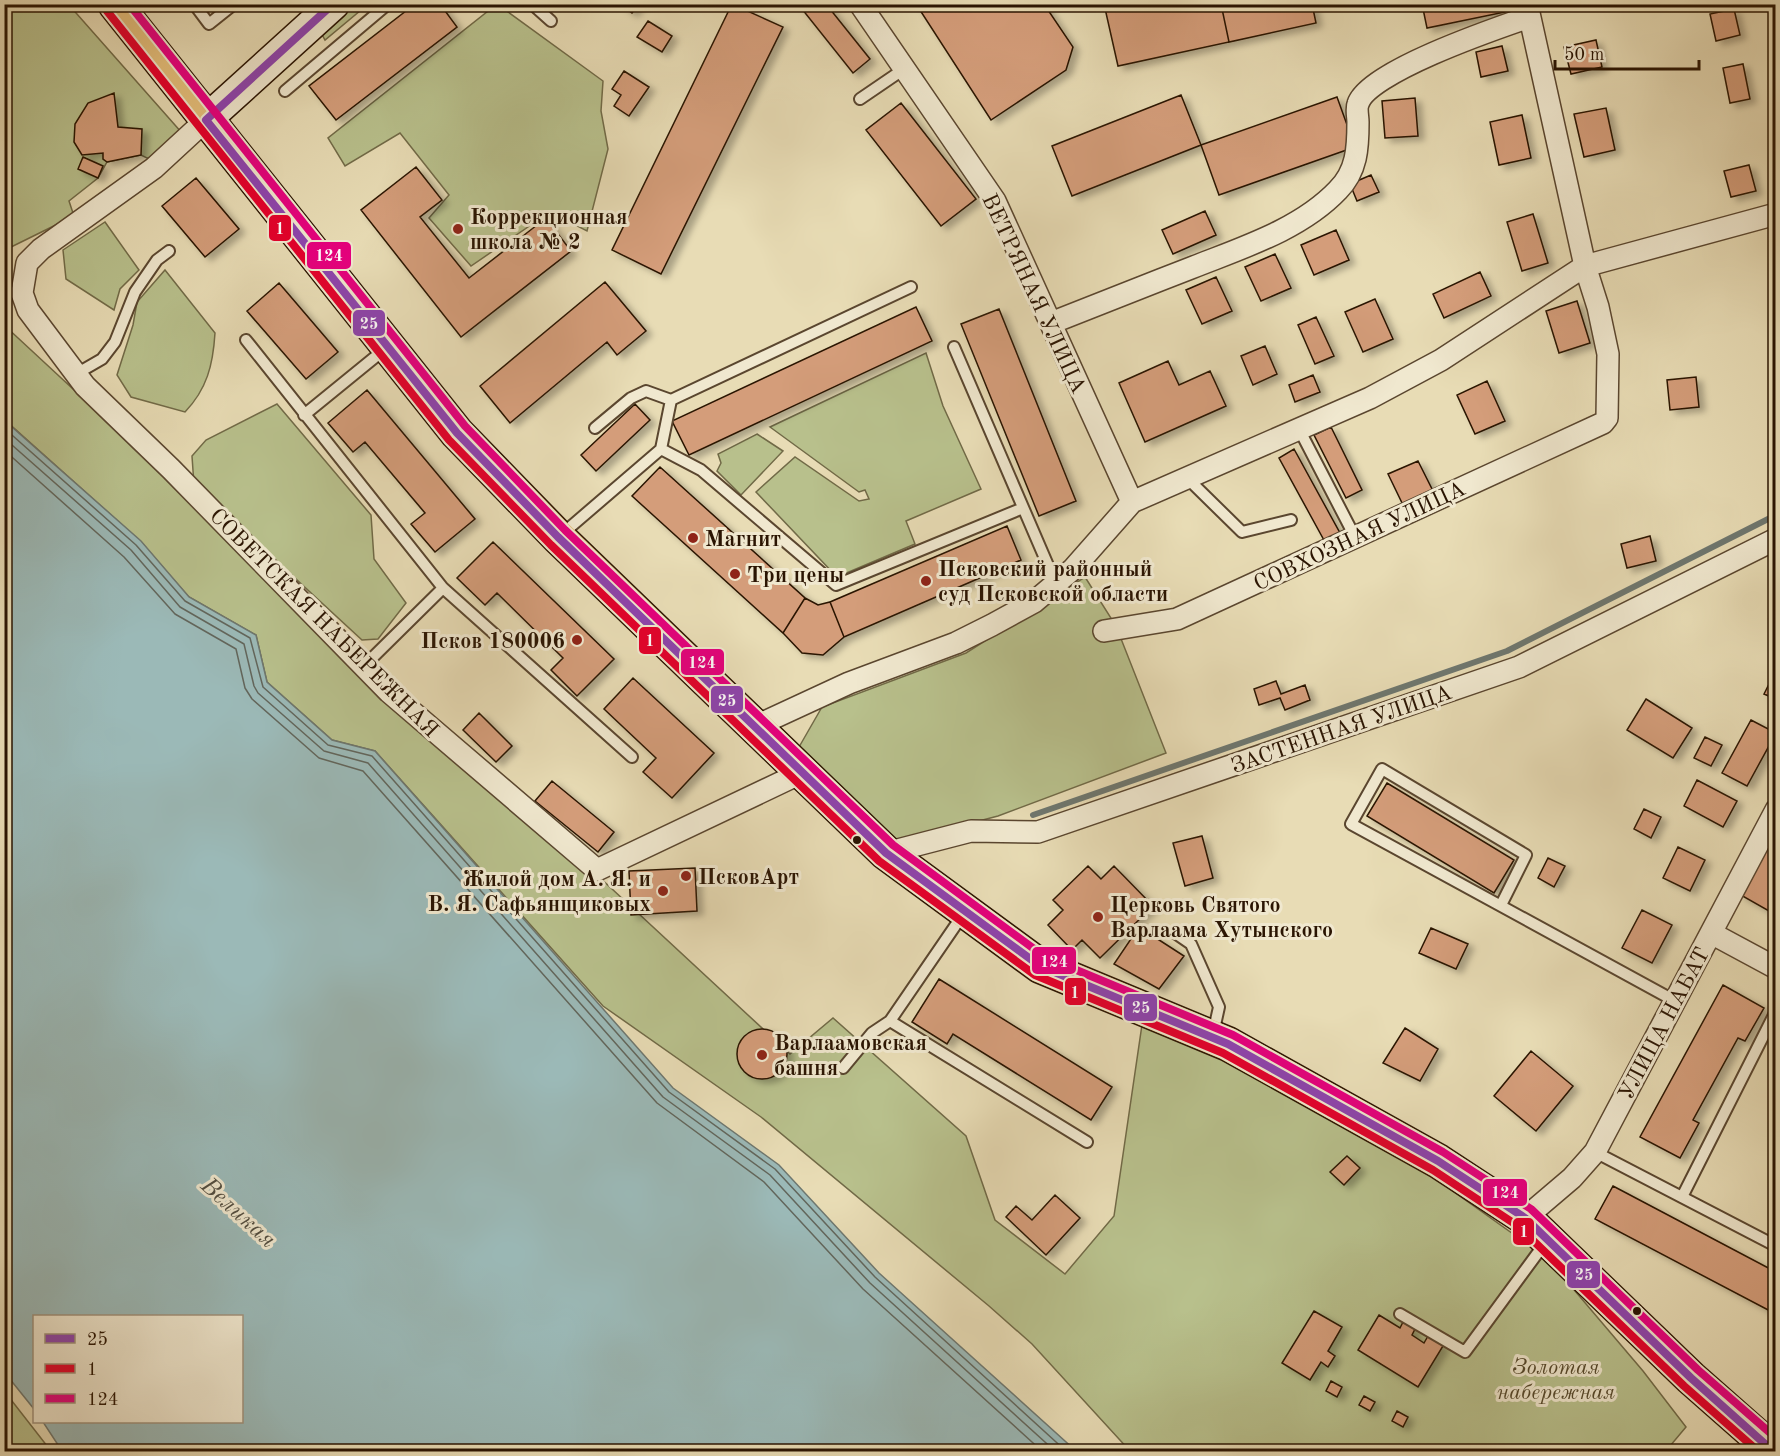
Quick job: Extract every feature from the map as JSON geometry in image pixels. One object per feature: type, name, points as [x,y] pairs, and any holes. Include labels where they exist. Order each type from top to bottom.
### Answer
[{"type":"main road","points":[[115,4],[456,433],[558,537],[886,853],[964,913],[1040,966],[1212,1037],[1438,1161],[1537,1228],[1691,1378],[1768,1449]]},
{"type":"main road","points":[[206,120],[334,4]]},
{"type":"street","name":"ВЕТРЯНАЯ УЛИЦА","points":[[860,4],[995,201],[1132,502]]},
{"type":"street","points":[[1051,323],[1256,242],[1311,213],[1338,190],[1352,173],[1358,150],[1358,104],[1365,92],[1378,82],[1449,46],[1528,11],[1585,266]]},
{"type":"street","points":[[13,292],[27,263],[41,249],[154,168],[206,120]]},
{"type":"street","points":[[754,727],[849,683],[956,643],[1034,602],[1073,569],[1132,502],[1370,398],[1441,360],[1585,266],[1776,214]]},
{"type":"street","name":"СОВХОЗНАЯ УЛИЦА","points":[[1104,631],[1177,619],[1604,423],[1607,418],[1608,354],[1598,307],[1585,266]]},
{"type":"street","name":"СОВЕТСКАЯ НАБЕРЕЖНАЯ","points":[[13,292],[76,374],[389,692],[597,870],[801,773]]},
{"type":"street","name":"ЗАСТЕННАЯ УЛИЦА","points":[[886,853],[971,831],[1038,832],[1519,667],[1776,539]]},
{"type":"street","name":"УЛИЦА НАБАТ","points":[[1537,1228],[1551,1198],[1595,1152],[1776,810]]},
{"type":"street","points":[[1711,933],[1776,968]]},
{"type":"lane","points":[[194,4],[209,24],[234,4]]},
{"type":"lane","points":[[285,92],[388,4]]},
{"type":"lane","points":[[532,4],[552,21]]},
{"type":"lane","points":[[860,99],[904,69]]},
{"type":"lane","points":[[76,374],[102,359],[115,342],[135,292],[157,260],[169,251]]},
{"type":"lane","points":[[595,428],[631,398],[646,391],[671,400],[911,287]]},
{"type":"lane","points":[[246,340],[443,588],[632,757]]},
{"type":"lane","points":[[304,415],[389,346]]},
{"type":"lane","points":[[954,346],[1056,584]]},
{"type":"lane","points":[[558,537],[661,448],[671,400]]},
{"type":"lane","points":[[1299,429],[1354,537]]},
{"type":"lane","points":[[661,448],[701,470],[836,585],[1023,508]]},
{"type":"lane","points":[[1186,478],[1242,532],[1291,520]]},
{"type":"lane","points":[[364,666],[443,588]]},
{"type":"lane","points":[[1501,905],[1526,855],[1382,770],[1351,824],[1675,1001]]},
{"type":"lane","points":[[843,1068],[872,1033],[890,1021],[964,913]]},
{"type":"lane","points":[[1175,933],[1191,944],[1219,1007],[1212,1037]]},
{"type":"lane","points":[[1682,1197],[1776,1011]]},
{"type":"lane","points":[[890,1021],[1087,1142]]},
{"type":"lane","points":[[1595,1152],[1776,1246]]},
{"type":"lane","points":[[1400,1314],[1465,1352],[1537,1228]]},
{"type":"green space","points":[[497,4],[603,81],[601,111],[608,149],[587,231],[550,212],[471,266],[429,218],[449,195],[400,133],[345,166],[328,138]]},
{"type":"green space","points":[[5,5],[69,5],[182,133],[158,157],[147,158],[141,155],[107,162],[98,178],[69,201],[74,216],[5,250]]},
{"type":"green space","points":[[350,5],[367,5],[325,40],[320,31]]},
{"type":"green space","points":[[105,222],[139,270],[120,289],[114,310],[66,279],[63,250]]},
{"type":"green space","points":[[165,270],[215,333],[208,376],[199,394],[185,412],[131,397],[117,375],[133,325],[137,302]]},
{"type":"green space","name":"Золотая набережная","points":[[4,325],[790,1054],[833,1018],[966,1136],[995,1220],[1065,1274],[1114,1216],[1143,1018],[1374,1135],[1547,1258],[1643,1371],[1686,1427],[1665,1452],[1130,1451],[1032,1344],[989,1306],[761,1117],[603,1006],[375,751],[332,740],[267,682],[256,635],[189,597],[140,541],[5,420]]},
{"type":"green space","points":[[926,353],[943,406],[981,489],[906,521],[915,544],[837,577],[756,492],[795,457],[859,501],[869,499],[865,490],[859,492],[770,427]]},
{"type":"green space","points":[[277,404],[371,515],[374,559],[406,603],[378,639],[362,640],[194,485],[192,456],[206,440]]},
{"type":"green space","points":[[757,434],[783,451],[741,495],[717,471],[721,463],[718,454]]},
{"type":"green space","points":[[1085,577],[1116,626],[1166,753],[998,816],[887,845],[795,754],[822,707],[966,653]]},
{"type":"green space","points":[[5,1392],[51,1451],[5,1451]]},
{"type":"water","name":"Великая","points":[[4,420],[141,541],[189,597],[256,635],[267,682],[332,740],[375,751],[673,1088],[779,1165],[879,1273],[1076,1451],[62,1451],[44,1423],[243,1423],[243,1315],[33,1315],[33,1408],[5,1373]]},
{"type":"building","points":[[415,4],[440,4],[457,27],[336,120],[309,86]]},
{"type":"building","points":[[620,4],[639,4],[632,13]]},
{"type":"building","points":[[732,4],[783,27],[661,274],[612,250]]},
{"type":"building","points":[[798,4],[826,4],[870,59],[853,73]]},
{"type":"building","points":[[916,4],[1044,4],[1073,47],[1066,70],[991,120]]},
{"type":"building","points":[[1104,4],[1221,4],[1229,42],[1118,66]]},
{"type":"building","points":[[1221,4],[1312,4],[1316,23],[1229,42]]},
{"type":"building","points":[[1422,4],[1503,4],[1505,12],[1427,28]]},
{"type":"building","points":[[1734,9],[1740,35],[1716,41],[1710,14]]},
{"type":"building","points":[[648,21],[672,36],[662,52],[637,37]]},
{"type":"building","points":[[1596,40],[1602,67],[1571,74],[1564,47]]},
{"type":"building","points":[[1502,46],[1508,71],[1481,77],[1476,52]]},
{"type":"building","points":[[1743,64],[1750,99],[1730,103],[1723,68]]},
{"type":"building","points":[[624,71],[649,87],[629,116],[614,106],[621,95],[612,89]]},
{"type":"building","points":[[114,93],[118,127],[142,129],[141,155],[107,162],[103,159],[103,153],[82,155],[74,142],[75,124],[88,103]]},
{"type":"building","points":[[1181,95],[1201,145],[1072,196],[1052,146]]},
{"type":"building","points":[[1337,97],[1355,147],[1219,195],[1201,145]]},
{"type":"building","points":[[1415,98],[1418,136],[1385,138],[1382,101]]},
{"type":"building","points":[[901,103],[976,199],[941,226],[866,130]]},
{"type":"building","points":[[1606,108],[1615,150],[1584,157],[1574,114]]},
{"type":"building","points":[[1522,115],[1531,158],[1499,165],[1490,122]]},
{"type":"building","points":[[83,157],[103,166],[98,178],[78,169]]},
{"type":"building","points":[[1749,165],[1756,191],[1731,197],[1724,171]]},
{"type":"building","points":[[416,167],[442,200],[420,217],[469,278],[546,218],[571,251],[461,337],[361,210]]},
{"type":"building","points":[[1371,175],[1379,192],[1357,201],[1350,184]]},
{"type":"building","points":[[196,178],[239,229],[205,257],[162,206]]},
{"type":"building","points":[[1205,211],[1216,235],[1173,254],[1162,230]]},
{"type":"building","points":[[1533,214],[1548,263],[1522,271],[1507,222]]},
{"type":"building","points":[[1336,230],[1349,260],[1314,275],[1301,245]]},
{"type":"building","points":[[1275,254],[1291,288],[1261,301],[1245,267]]},
{"type":"building","points":[[1480,272],[1491,296],[1444,318],[1433,294]]},
{"type":"building","points":[[1216,277],[1232,311],[1202,324],[1186,290]]},
{"type":"building","points":[[605,282],[646,331],[617,355],[607,342],[510,423],[480,386]]},
{"type":"building","points":[[279,283],[338,352],[306,379],[247,311]]},
{"type":"building","points":[[1375,299],[1393,339],[1363,352],[1345,312]]},
{"type":"building","points":[[1577,301],[1590,343],[1559,353],[1546,311]]},
{"type":"building","points":[[916,307],[932,341],[689,455],[672,421]]},
{"type":"building","points":[[999,309],[1076,501],[1039,516],[961,324]]},
{"type":"building","points":[[1316,317],[1334,356],[1315,364],[1298,325]]},
{"type":"building","points":[[1265,346],[1277,374],[1253,385],[1241,356]]},
{"type":"building","points":[[1168,361],[1179,385],[1210,371],[1226,406],[1145,442],[1119,383]]},
{"type":"building","points":[[1313,375],[1320,392],[1295,402],[1289,385]]},
{"type":"building","points":[[1696,377],[1699,407],[1670,410],[1667,380]]},
{"type":"building","points":[[1487,381],[1505,421],[1475,434],[1457,395]]},
{"type":"building","points":[[367,390],[475,519],[435,552],[411,524],[425,513],[365,442],[353,452],[328,423]]},
{"type":"building","points":[[635,404],[650,420],[596,471],[581,455]]},
{"type":"building","points":[[1331,427],[1362,490],[1346,498],[1314,435]]},
{"type":"building","points":[[1294,449],[1340,533],[1325,542],[1279,458]]},
{"type":"building","points":[[1418,461],[1434,493],[1404,507],[1388,474]]},
{"type":"building","points":[[660,467],[805,598],[783,633],[632,496]]},
{"type":"building","name":"Псковский районный суд Псковской области","points":[[1007,526],[1021,560],[844,637],[830,602]]},
{"type":"building","points":[[1650,536],[1656,561],[1627,568],[1621,544]]},
{"type":"building","points":[[493,542],[614,659],[577,696],[551,670],[563,658],[497,593],[485,605],[457,578]]},
{"type":"building","points":[[805,598],[818,605],[830,602],[844,637],[823,655],[802,653],[783,633]]},
{"type":"building","points":[[1776,670],[1776,699],[1764,694]]},
{"type":"building","points":[[633,678],[714,753],[672,798],[643,772],[656,758],[604,709]]},
{"type":"building","points":[[1276,681],[1281,694],[1305,685],[1310,700],[1285,710],[1280,698],[1259,705],[1254,689]]},
{"type":"building","points":[[1646,699],[1692,728],[1673,758],[1627,730]]},
{"type":"building","points":[[479,713],[512,746],[496,762],[463,730]]},
{"type":"building","points":[[1751,720],[1776,733],[1747,786],[1722,773]]},
{"type":"building","points":[[1705,737],[1722,745],[1711,766],[1694,758]]},
{"type":"building","points":[[1697,780],[1737,801],[1723,827],[1684,806]]},
{"type":"building","points":[[552,781],[614,832],[598,852],[535,801]]},
{"type":"building","points":[[1387,783],[1514,860],[1494,893],[1367,816]]},
{"type":"building","points":[[1644,809],[1661,817],[1651,838],[1634,829]]},
{"type":"building","points":[[1776,830],[1776,915],[1739,894]]},
{"type":"building","points":[[1202,836],[1213,878],[1185,886],[1173,843]]},
{"type":"building","points":[[1678,847],[1705,860],[1690,891],[1663,878]]},
{"type":"building","points":[[1548,858],[1565,866],[1554,887],[1538,878]]},
{"type":"building","name":"Церковь Святого Варлаама Хутынского","points":[[1088,866],[1101,879],[1114,866],[1153,906],[1100,958],[1082,940],[1072,950],[1048,925],[1063,910],[1053,900]]},
{"type":"building","name":"Жилой дом А. Я. и В. Я. Сафьянщиковых","points":[[695,868],[697,911],[631,915],[629,871]]},
{"type":"building","points":[[1642,910],[1672,925],[1652,963],[1622,948]]},
{"type":"building","points":[[1139,927],[1184,956],[1159,989],[1114,964]]},
{"type":"building","points":[[1431,928],[1468,944],[1456,969],[1419,953]]},
{"type":"building","points":[[939,979],[1112,1087],[1091,1120],[953,1034],[947,1044],[912,1022]]},
{"type":"building","points":[[1723,985],[1764,1008],[1745,1041],[1738,1038],[1693,1120],[1699,1123],[1680,1158],[1640,1137]]},
{"type":"building","points":[[1405,1028],[1438,1049],[1420,1081],[1383,1063]]},
{"type":"building","name":"Варлаамовская башня","points":[[762,1029],[771,1031],[782,1040],[787,1054],[785,1063],[776,1074],[762,1079],[753,1077],[742,1068],[737,1054],[739,1045],[748,1034]]},
{"type":"building","points":[[1531,1051],[1573,1086],[1536,1131],[1494,1096]]},
{"type":"building","points":[[1347,1156],[1360,1168],[1344,1185],[1330,1172]]},
{"type":"building","points":[[1613,1186],[1776,1272],[1776,1307],[1772,1312],[1595,1219]]},
{"type":"building","points":[[1055,1195],[1080,1218],[1046,1255],[1006,1217],[1016,1206],[1032,1220]]},
{"type":"building","points":[[1314,1311],[1342,1327],[1328,1351],[1335,1356],[1328,1367],[1321,1362],[1310,1380],[1282,1363]]},
{"type":"building","points":[[1379,1315],[1400,1328],[1403,1322],[1415,1329],[1412,1335],[1424,1343],[1428,1336],[1443,1346],[1418,1387],[1358,1350]]},
{"type":"building","points":[[1331,1381],[1342,1387],[1337,1397],[1326,1391]]},
{"type":"building","points":[[1364,1396],[1375,1402],[1370,1411],[1359,1405]]},
{"type":"building","points":[[1397,1411],[1408,1417],[1403,1427],[1392,1421]]},
{"type":"waterway","points":[[1033,815],[1507,651],[1776,515]]},
{"type":"transit line","name":"124","points":[[129,4],[465,426],[565,530],[893,845],[1045,957],[1233,1035],[1443,1152],[1531,1209],[1698,1370],[1776,1438]]},
{"type":"transit line","name":"25","points":[[206,120],[333,4]]},
{"type":"transit line","name":"1","points":[[107,11],[449,440],[551,545],[879,861],[1035,975],[1223,1053],[1433,1170],[1518,1226],[1684,1386],[1759,1452]]},
{"type":"transit line","name":"25","points":[[206,120],[457,433],[558,537],[886,853],[1040,966],[1228,1044],[1438,1161],[1525,1218],[1691,1378],[1774,1452]]},
{"type":"place","name":"Коррекционная школа № 2","points":[[458,229]]},
{"type":"place","name":"Магнит","points":[[693,538]]},
{"type":"place","name":"Три цены","points":[[735,574]]},
{"type":"place","name":"Псковский районный суд Псковской области","points":[[926,581]]},
{"type":"place","name":"Псков 180006","points":[[577,640]]},
{"type":"place","name":"ПсковАрт","points":[[686,876]]},
{"type":"place","name":"Жилой дом А. Я. и В. Я. Сафьянщиковых","points":[[663,891]]},
{"type":"place","name":"Церковь Святого Варлаама Хутынского","points":[[1098,917]]},
{"type":"place","name":"Варлаамовская башня","points":[[762,1055]]}]
